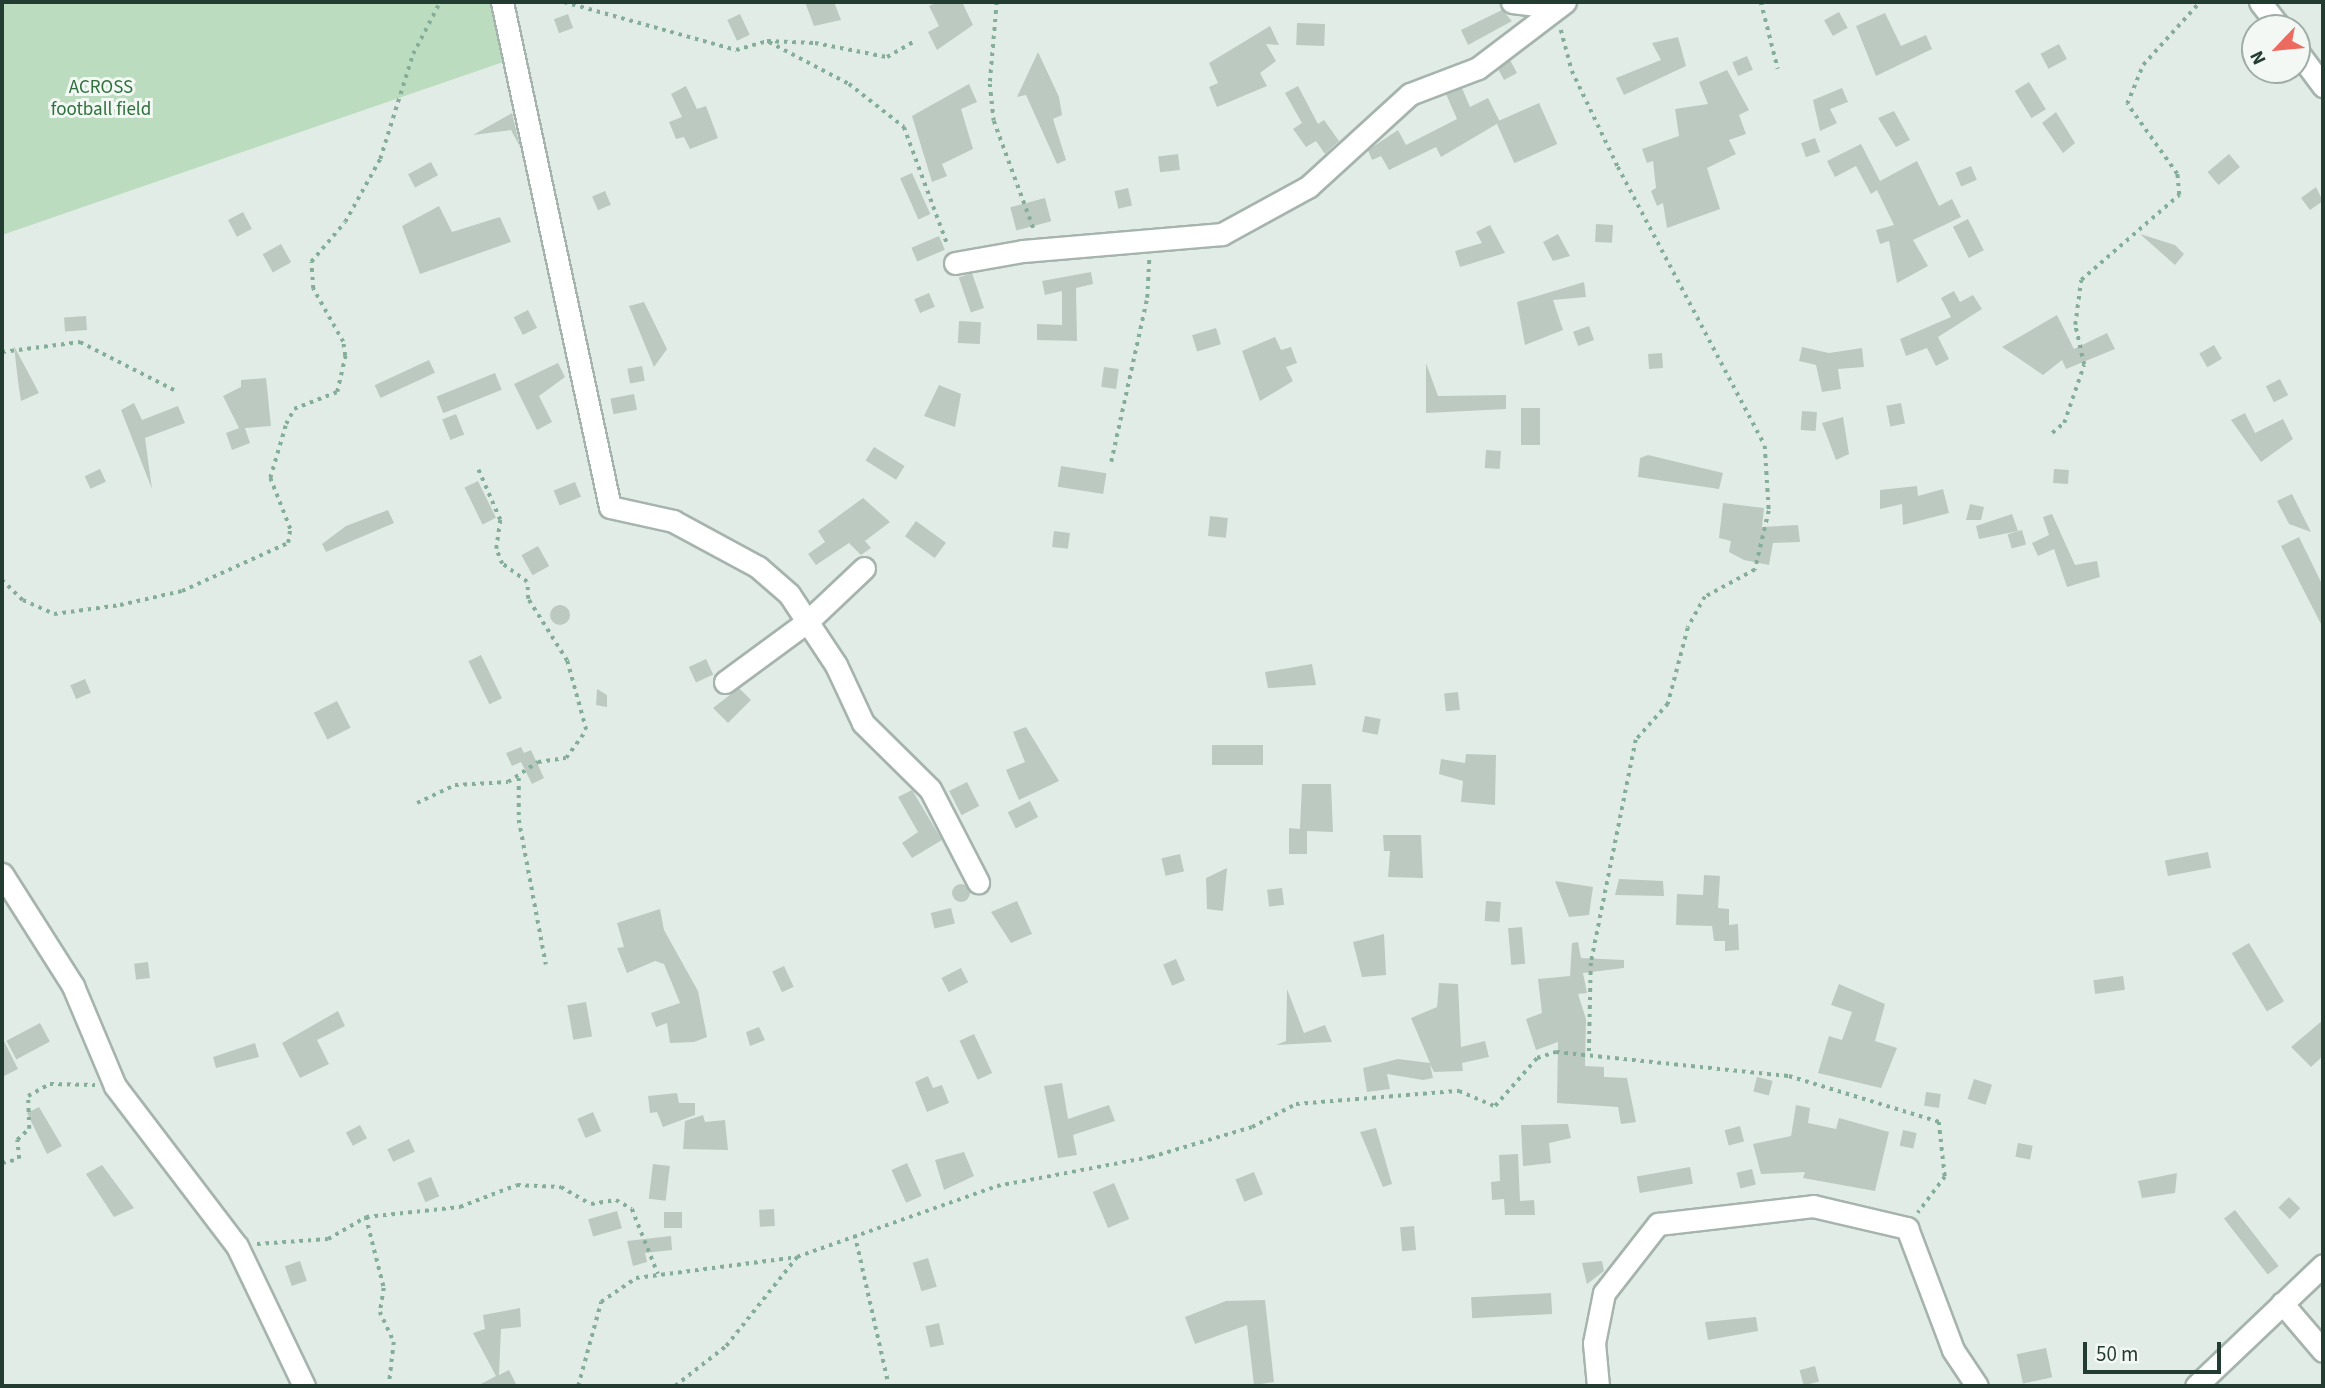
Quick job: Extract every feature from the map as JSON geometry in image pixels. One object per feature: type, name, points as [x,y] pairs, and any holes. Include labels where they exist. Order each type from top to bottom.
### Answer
[{"type":"street","points":[[502,2],[610,507],[673,521],[758,567],[808,621],[863,723],[930,789],[978,882]]},
{"type":"street","points":[[1512,2],[1560,5]]},
{"type":"street","points":[[955,264],[1037,250],[1222,234],[1308,187],[1410,94],[1478,68],[1560,5]]},
{"type":"street","points":[[2311,70],[2323,86]]},
{"type":"street","points":[[724,682],[808,621],[864,568]]},
{"type":"street","points":[[2,874],[73,986],[115,1086],[237,1246],[304,1386]]},
{"type":"street","points":[[1598,1386],[1594,1343],[1604,1293],[1658,1224],[1813,1206],[1907,1228],[1953,1350],[1977,1386]]},
{"type":"street","points":[[2196,1386],[2323,1265]]},
{"type":"street","points":[[2282,1303],[2323,1350]]},
{"type":"path","points":[[2,580],[23,600],[54,614],[120,605],[182,591],[288,543],[290,529],[270,478],[286,424],[294,409],[337,392],[345,356],[343,342],[313,289],[311,262],[345,222],[380,159],[413,54],[440,2]]},
{"type":"path","points":[[564,2],[736,50],[767,41],[887,57],[915,41]]},
{"type":"path","points":[[997,2],[990,84],[994,121],[1031,210],[1037,250]]},
{"type":"path","points":[[1762,2],[1778,69]]},
{"type":"path","points":[[2052,433],[2064,423],[2084,365],[2075,325],[2081,280],[2179,195],[2177,174],[2127,104],[2143,65],[2200,2]]},
{"type":"path","points":[[1560,5],[1572,71],[1765,446],[1769,511],[1755,570],[1705,597],[1688,628],[1668,704],[1636,740],[1591,963],[1589,1055]]},
{"type":"path","points":[[767,41],[849,84],[904,127],[955,264]]},
{"type":"path","points":[[1111,463],[1147,298],[1149,241]]},
{"type":"path","points":[[2,352],[80,342],[178,391]]},
{"type":"path","points":[[417,803],[455,785],[519,778],[538,762],[566,758],[586,730],[567,661],[528,599],[527,582],[502,564],[496,549],[500,520],[477,467]]},
{"type":"path","points":[[519,778],[519,820],[546,964]]},
{"type":"path","points":[[578,1386],[601,1302],[636,1278],[797,1257],[997,1186],[1151,1157],[1252,1127],[1296,1104],[1459,1091],[1495,1106],[1537,1058],[1589,1055],[1789,1076],[1938,1122],[1945,1177],[1907,1228]]},
{"type":"path","points":[[2,1163],[19,1159],[18,1140],[29,1129],[28,1096],[50,1084],[115,1086]]},
{"type":"path","points":[[237,1246],[328,1239],[366,1217],[460,1207],[517,1185],[561,1187],[590,1204],[616,1200],[632,1209],[658,1274]]},
{"type":"path","points":[[366,1217],[384,1288],[380,1312],[394,1342],[389,1386]]},
{"type":"path","points":[[855,1235],[889,1386]]},
{"type":"path","points":[[675,1386],[726,1346],[797,1257]]},
{"type":"green space","name":"ACROSS football field","points":[[2,2],[492,2],[509,60],[2,235]]},
{"type":"building","points":[[805,2],[834,2],[841,20],[814,26]]},
{"type":"building","points":[[938,2],[962,2],[973,25],[937,50],[928,32],[939,26],[929,6]]},
{"type":"building","points":[[1502,10],[1512,21],[1468,45],[1461,30]]},
{"type":"building","points":[[1839,12],[1848,28],[1833,36],[1824,20]]},
{"type":"building","points":[[1885,13],[1901,46],[1926,35],[1932,49],[1876,76],[1856,26]]},
{"type":"building","points":[[568,14],[573,28],[559,33],[554,19]]},
{"type":"building","points":[[740,14],[750,35],[737,41],[727,20]]},
{"type":"building","points":[[1297,23],[1325,24],[1324,46],[1296,45]]},
{"type":"building","points":[[1270,26],[1279,45],[1266,44],[1276,61],[1260,73],[1267,86],[1217,107],[1209,87],[1218,83],[1209,63]]},
{"type":"building","points":[[1678,37],[1686,66],[1624,95],[1616,78],[1661,60],[1652,43]]},
{"type":"building","points":[[2059,44],[2067,59],[2048,69],[2040,54]]},
{"type":"building","points":[[1038,52],[1059,97],[1062,115],[1053,119],[1066,160],[1057,164],[1026,95],[1017,97]]},
{"type":"building","points":[[1747,56],[1753,70],[1738,76],[1732,62]]},
{"type":"building","points":[[1510,60],[1517,73],[1504,80],[1498,69]]},
{"type":"building","points":[[1727,70],[1749,110],[1739,115],[1746,134],[1729,140],[1736,154],[1707,168],[1720,209],[1667,228],[1663,203],[1657,206],[1651,191],[1656,188],[1653,161],[1647,163],[1642,149],[1679,136],[1675,109],[1708,104],[1699,82]]},
{"type":"building","points":[[2029,82],[2046,109],[2032,118],[2015,91]]},
{"type":"building","points":[[969,84],[977,102],[961,109],[973,149],[942,164],[947,176],[932,182],[912,116]]},
{"type":"building","points":[[686,86],[697,109],[706,106],[718,138],[690,149],[684,137],[676,139],[669,122],[682,117],[671,94]]},
{"type":"building","points":[[1298,86],[1318,124],[1324,120],[1339,141],[1325,154],[1316,141],[1306,147],[1293,129],[1302,123],[1285,93]]},
{"type":"building","points":[[1462,88],[1470,107],[1488,98],[1500,122],[1441,157],[1436,147],[1389,170],[1381,156],[1372,160],[1368,150],[1398,130],[1406,145],[1457,119],[1446,94]]},
{"type":"building","points":[[1842,88],[1848,102],[1830,109],[1837,123],[1820,131],[1813,100]]},
{"type":"building","points":[[1539,103],[1557,144],[1514,163],[1496,122]]},
{"type":"building","points":[[1894,111],[1910,140],[1896,147],[1878,118]]},
{"type":"building","points":[[2056,112],[2075,143],[2063,153],[2042,123]]},
{"type":"building","points":[[512,113],[520,147],[511,130],[473,135]]},
{"type":"building","points":[[1815,138],[1820,152],[1806,157],[1801,143]]},
{"type":"building","points":[[1861,144],[1880,181],[1917,161],[1939,206],[1952,199],[1961,217],[1913,240],[1928,266],[1897,283],[1889,241],[1880,244],[1876,230],[1894,225],[1877,190],[1871,194],[1856,166],[1835,177],[1827,161]]},
{"type":"building","points":[[1178,154],[1180,170],[1160,172],[1158,156]]},
{"type":"building","points":[[2229,154],[2240,167],[2218,185],[2208,172]]},
{"type":"building","points":[[431,162],[438,175],[415,187],[408,174]]},
{"type":"building","points":[[1971,166],[1977,180],[1961,186],[1955,173]]},
{"type":"building","points":[[912,173],[930,214],[918,219],[900,178]]},
{"type":"building","points":[[2316,187],[2323,201],[2310,210],[2301,198]]},
{"type":"building","points":[[1128,188],[1132,206],[1118,209],[1114,191]]},
{"type":"building","points":[[605,191],[611,205],[598,210],[592,196]]},
{"type":"building","points":[[1045,198],[1051,221],[1016,230],[1010,207]]},
{"type":"building","points":[[439,206],[452,232],[500,217],[511,242],[420,274],[402,226]]},
{"type":"building","points":[[243,212],[252,229],[237,237],[228,220]]},
{"type":"building","points":[[1968,219],[1984,250],[1969,258],[1953,227]]},
{"type":"building","points":[[1596,224],[1613,225],[1612,243],[1595,242]]},
{"type":"building","points":[[1490,225],[1505,253],[1460,267],[1455,251],[1482,243],[1476,232]]},
{"type":"building","points":[[1558,234],[1570,256],[1553,261],[1543,242]]},
{"type":"building","points":[[2140,234],[2175,245],[2184,254],[2175,265]]},
{"type":"building","points":[[939,236],[945,250],[917,262],[911,248]]},
{"type":"building","points":[[281,244],[291,262],[273,273],[263,254]]},
{"type":"building","points":[[1091,272],[1093,284],[1076,288],[1077,341],[1037,340],[1037,324],[1062,325],[1062,291],[1045,295],[1042,281]]},
{"type":"building","points":[[972,273],[984,308],[971,313],[959,278]]},
{"type":"building","points":[[1584,282],[1586,297],[1553,300],[1563,330],[1525,345],[1517,302]]},
{"type":"building","points":[[1954,291],[1960,302],[1973,295],[1982,309],[1938,337],[1949,359],[1936,366],[1927,348],[1906,356],[1900,339],[1951,317],[1941,298]]},
{"type":"building","points":[[929,293],[935,307],[920,313],[914,299]]},
{"type":"building","points":[[644,302],[667,349],[654,367],[629,306]]},
{"type":"building","points":[[528,310],[537,328],[523,335],[514,317]]},
{"type":"building","points":[[2057,315],[2074,349],[2107,333],[2115,349],[2066,369],[2062,360],[2043,375],[2002,347]]},
{"type":"building","points":[[86,316],[87,330],[65,332],[64,318]]},
{"type":"building","points":[[959,321],[981,322],[980,344],[958,343]]},
{"type":"building","points":[[1589,326],[1594,340],[1578,346],[1573,332]]},
{"type":"building","points":[[1216,328],[1221,344],[1197,352],[1192,335]]},
{"type":"building","points":[[1275,337],[1281,350],[1291,347],[1297,363],[1286,367],[1293,381],[1260,401],[1242,351]]},
{"type":"building","points":[[2214,345],[2222,359],[2207,367],[2199,354]]},
{"type":"building","points":[[14,346],[39,393],[21,401],[18,381]]},
{"type":"building","points":[[1802,347],[1829,353],[1862,348],[1864,367],[1838,369],[1841,389],[1822,392],[1816,365],[1799,361]]},
{"type":"building","points":[[1662,353],[1663,368],[1649,369],[1648,354]]},
{"type":"building","points":[[429,360],[435,373],[381,398],[375,385]]},
{"type":"building","points":[[558,363],[565,377],[539,396],[552,422],[537,430],[514,384]]},
{"type":"building","points":[[1426,363],[1438,396],[1506,395],[1506,409],[1426,413]]},
{"type":"building","points":[[642,366],[645,381],[630,384],[627,369]]},
{"type":"building","points":[[1104,367],[1119,369],[1116,389],[1101,387]]},
{"type":"building","points":[[495,373],[502,390],[443,413],[437,397]]},
{"type":"building","points":[[266,378],[271,426],[245,428],[250,443],[232,450],[226,433],[239,428],[223,396],[241,387],[241,380]]},
{"type":"building","points":[[2280,379],[2288,395],[2274,402],[2266,386]]},
{"type":"building","points":[[939,385],[961,394],[955,427],[924,416]]},
{"type":"building","points":[[634,394],[637,410],[613,414],[610,399]]},
{"type":"building","points":[[134,403],[142,420],[178,406],[185,423],[145,438],[152,489],[121,410]]},
{"type":"building","points":[[1901,403],[1905,424],[1890,426],[1886,406]]},
{"type":"building","points":[[1521,408],[1540,408],[1540,445],[1521,445]]},
{"type":"building","points":[[1802,411],[1817,412],[1816,431],[1801,430]]},
{"type":"building","points":[[2245,413],[2255,433],[2283,419],[2293,439],[2261,462],[2231,420]]},
{"type":"building","points":[[456,414],[464,434],[450,440],[442,420]]},
{"type":"building","points":[[1843,417],[1849,454],[1836,460],[1822,423]]},
{"type":"building","points":[[874,447],[905,466],[896,480],[866,461]]},
{"type":"building","points":[[1486,450],[1501,451],[1500,469],[1485,468]]},
{"type":"building","points":[[1648,455],[1723,473],[1719,489],[1638,477],[1640,458]]},
{"type":"building","points":[[1061,466],[1106,473],[1103,494],[1058,487]]},
{"type":"building","points":[[100,469],[106,482],[91,489],[85,476]]},
{"type":"building","points":[[2054,469],[2069,470],[2068,484],[2053,483]]},
{"type":"building","points":[[478,481],[496,518],[482,524],[465,488]]},
{"type":"building","points":[[575,482],[581,497],[560,505],[554,491]]},
{"type":"building","points":[[1917,486],[1918,496],[1943,489],[1949,513],[1903,525],[1902,504],[1880,509],[1880,490]]},
{"type":"building","points":[[2292,494],[2311,532],[2289,524],[2277,501]]},
{"type":"building","points":[[863,498],[890,522],[865,541],[871,548],[861,555],[849,543],[816,565],[808,554],[825,542],[818,531]]},
{"type":"building","points":[[1723,503],[1764,508],[1762,527],[1798,525],[1800,542],[1773,543],[1769,565],[1744,560],[1729,552],[1731,541],[1719,538]]},
{"type":"building","points":[[1970,504],[1984,507],[1981,520],[1966,520]]},
{"type":"building","points":[[388,510],[394,523],[326,552],[322,544],[346,526]]},
{"type":"building","points":[[2012,514],[2018,531],[1979,539],[1976,526]]},
{"type":"building","points":[[2052,514],[2075,565],[2097,561],[2100,577],[2067,587],[2054,549],[2038,556],[2032,543],[2049,535],[2043,517]]},
{"type":"building","points":[[1210,516],[1228,518],[1226,538],[1208,536]]},
{"type":"building","points":[[916,521],[946,543],[935,558],[905,536]]},
{"type":"building","points":[[2022,530],[2026,544],[2012,549],[2008,534]]},
{"type":"building","points":[[1054,531],[1070,533],[1068,549],[1052,547]]},
{"type":"building","points":[[2299,537],[2323,586],[2323,628],[2281,546]]},
{"type":"building","points":[[538,546],[549,566],[533,575],[521,555]]},
{"type":"building","points":[[560,605],[567,608],[570,615],[567,622],[560,625],[553,622],[550,615],[553,608]]},
{"type":"building","points":[[481,655],[502,698],[489,704],[468,661]]},
{"type":"building","points":[[706,659],[713,674],[696,682],[689,667]]},
{"type":"building","points":[[1312,664],[1316,685],[1268,688],[1265,672]]},
{"type":"building","points":[[85,679],[91,693],[76,699],[70,685]]},
{"type":"building","points":[[739,688],[751,700],[728,723],[713,708]]},
{"type":"building","points":[[597,689],[607,695],[607,707],[596,705]]},
{"type":"building","points":[[1458,692],[1460,710],[1446,711],[1444,693]]},
{"type":"building","points":[[337,701],[351,728],[327,740],[314,713]]},
{"type":"building","points":[[1365,716],[1381,719],[1378,735],[1362,732]]},
{"type":"building","points":[[1026,727],[1059,781],[1019,800],[1006,770],[1025,762],[1013,732]]},
{"type":"building","points":[[1212,745],[1263,745],[1263,765],[1212,765]]},
{"type":"building","points":[[521,747],[524,753],[531,750],[544,778],[532,784],[521,762],[512,766],[506,753]]},
{"type":"building","points":[[1466,754],[1496,755],[1495,805],[1461,802],[1463,781],[1439,774],[1441,759],[1465,763]]},
{"type":"building","points":[[967,782],[979,806],[961,815],[949,791]]},
{"type":"building","points":[[1302,784],[1331,784],[1333,832],[1307,831],[1307,854],[1289,854],[1289,828],[1300,829]]},
{"type":"building","points":[[912,790],[942,840],[912,858],[902,843],[918,832],[898,797]]},
{"type":"building","points":[[1030,801],[1038,817],[1016,828],[1008,812]]},
{"type":"building","points":[[1383,835],[1421,835],[1423,878],[1388,877],[1390,851],[1384,851]]},
{"type":"building","points":[[2208,852],[2211,868],[2168,876],[2165,860]]},
{"type":"building","points":[[1180,854],[1184,872],[1166,876],[1161,858]]},
{"type":"building","points":[[1227,868],[1223,911],[1207,909],[1206,878]]},
{"type":"building","points":[[1704,875],[1720,876],[1718,908],[1729,909],[1729,925],[1738,924],[1739,950],[1725,951],[1725,941],[1714,941],[1712,926],[1676,925],[1677,894],[1703,895]]},
{"type":"building","points":[[1619,879],[1663,881],[1664,896],[1615,895]]},
{"type":"building","points":[[1555,881],[1593,887],[1589,915],[1569,917]]},
{"type":"building","points":[[961,884],[967,887],[970,893],[967,899],[961,902],[955,899],[952,893],[955,887]]},
{"type":"building","points":[[1282,888],[1284,905],[1269,907],[1267,890]]},
{"type":"building","points":[[1017,901],[1032,934],[1011,943],[991,912]]},
{"type":"building","points":[[1486,901],[1501,902],[1500,922],[1485,921]]},
{"type":"building","points":[[951,908],[955,924],[934,929],[931,913]]},
{"type":"building","points":[[660,909],[664,930],[698,991],[707,1037],[694,1042],[670,1043],[667,1023],[656,1027],[651,1013],[680,1003],[664,964],[655,961],[627,973],[617,948],[624,947],[617,923]]},
{"type":"building","points":[[1522,927],[1525,964],[1511,965],[1508,928]]},
{"type":"building","points":[[1384,934],[1386,975],[1362,977],[1353,942]]},
{"type":"building","points":[[1578,942],[1581,958],[1624,960],[1624,968],[1583,973],[1587,993],[1578,994],[1586,1019],[1585,1066],[1604,1067],[1604,1077],[1627,1078],[1636,1122],[1621,1124],[1618,1107],[1557,1103],[1558,1042],[1536,1050],[1526,1019],[1542,1013],[1538,979],[1570,976],[1572,943]]},
{"type":"building","points":[[2249,943],[2284,1001],[2267,1012],[2232,953]]},
{"type":"building","points":[[1176,959],[1185,980],[1172,986],[1163,964]]},
{"type":"building","points":[[148,962],[150,978],[136,980],[134,964]]},
{"type":"building","points":[[784,966],[794,987],[782,992],[772,971]]},
{"type":"building","points":[[961,968],[968,982],[949,992],[941,978]]},
{"type":"building","points":[[2123,976],[2125,990],[2095,994],[2093,980]]},
{"type":"building","points":[[1439,983],[1458,984],[1461,1047],[1485,1041],[1489,1057],[1462,1063],[1463,1071],[1434,1072],[1430,1064],[1433,1078],[1423,1080],[1387,1074],[1390,1089],[1367,1092],[1363,1068],[1398,1059],[1430,1063],[1411,1018],[1437,1007]]},
{"type":"building","points":[[1839,984],[1885,1004],[1875,1041],[1897,1048],[1881,1088],[1818,1073],[1829,1036],[1842,1040],[1852,1012],[1831,1005]]},
{"type":"building","points":[[1287,989],[1304,1033],[1325,1025],[1332,1042],[1276,1045],[1286,1041]]},
{"type":"building","points":[[586,1002],[592,1036],[573,1040],[567,1005]]},
{"type":"building","points":[[338,1011],[345,1026],[317,1040],[329,1064],[300,1078],[282,1043]]},
{"type":"building","points":[[2323,1020],[2323,1056],[2311,1067],[2291,1047]]},
{"type":"building","points":[[40,1023],[50,1042],[16,1059],[6,1041]]},
{"type":"building","points":[[759,1027],[765,1040],[750,1046],[746,1032]]},
{"type":"building","points":[[974,1034],[992,1073],[978,1080],[959,1041]]},
{"type":"building","points":[[2,1037],[18,1069],[2,1077]]},
{"type":"building","points":[[255,1043],[259,1057],[216,1068],[213,1057]]},
{"type":"building","points":[[928,1076],[933,1088],[942,1085],[949,1103],[927,1112],[915,1082]]},
{"type":"building","points":[[1757,1077],[1773,1081],[1769,1095],[1753,1092]]},
{"type":"building","points":[[1974,1079],[1992,1085],[1986,1105],[1968,1099]]},
{"type":"building","points":[[1062,1083],[1068,1119],[1109,1105],[1115,1121],[1073,1135],[1077,1155],[1058,1158],[1044,1086]]},
{"type":"building","points":[[1926,1092],[1941,1094],[1939,1108],[1924,1106]]},
{"type":"building","points":[[677,1093],[679,1103],[695,1103],[695,1115],[663,1127],[657,1112],[650,1113],[648,1096]]},
{"type":"building","points":[[1796,1105],[1810,1108],[1808,1123],[1836,1129],[1839,1118],[1889,1132],[1875,1191],[1803,1178],[1805,1172],[1761,1174],[1753,1144],[1791,1136]]},
{"type":"building","points":[[39,1107],[62,1146],[47,1154],[27,1113]]},
{"type":"building","points":[[593,1112],[601,1131],[586,1138],[577,1119]]},
{"type":"building","points":[[703,1115],[705,1122],[725,1120],[728,1150],[683,1149],[685,1121]]},
{"type":"building","points":[[1568,1124],[1571,1138],[1549,1143],[1551,1163],[1523,1166],[1521,1125]]},
{"type":"building","points":[[360,1125],[367,1138],[353,1146],[346,1133]]},
{"type":"building","points":[[1740,1126],[1744,1141],[1729,1146],[1725,1130]]},
{"type":"building","points":[[1376,1128],[1392,1184],[1383,1187],[1360,1132]]},
{"type":"building","points":[[1903,1130],[1917,1133],[1913,1149],[1900,1146]]},
{"type":"building","points":[[409,1139],[415,1152],[393,1162],[387,1149]]},
{"type":"building","points":[[2018,1143],[2033,1146],[2030,1160],[2015,1157]]},
{"type":"building","points":[[964,1152],[974,1176],[944,1190],[935,1160]]},
{"type":"building","points":[[1518,1154],[1520,1201],[1534,1200],[1535,1215],[1505,1215],[1504,1199],[1492,1200],[1491,1182],[1500,1181],[1499,1155]]},
{"type":"building","points":[[907,1163],[922,1196],[906,1203],[891,1170]]},
{"type":"building","points":[[653,1164],[670,1166],[666,1201],[649,1199]]},
{"type":"building","points":[[102,1165],[134,1208],[114,1217],[86,1174]]},
{"type":"building","points":[[1690,1167],[1693,1184],[1640,1193],[1637,1176]]},
{"type":"building","points":[[1752,1169],[1756,1185],[1740,1188],[1736,1173]]},
{"type":"building","points":[[1254,1172],[1263,1194],[1244,1202],[1235,1179]]},
{"type":"building","points":[[2177,1173],[2175,1193],[2142,1198],[2138,1181]]},
{"type":"building","points":[[431,1177],[439,1196],[425,1202],[417,1183]]},
{"type":"building","points":[[1114,1183],[1129,1219],[1108,1228],[1093,1192]]},
{"type":"building","points":[[2289,1197],[2300,1208],[2290,1219],[2278,1208]]},
{"type":"building","points":[[774,1209],[775,1226],[760,1227],[759,1210]]},
{"type":"building","points":[[2235,1210],[2279,1266],[2268,1275],[2224,1219]]},
{"type":"building","points":[[617,1211],[622,1228],[593,1237],[588,1219]]},
{"type":"building","points":[[664,1212],[682,1212],[682,1228],[664,1228]]},
{"type":"building","points":[[1414,1226],[1416,1250],[1402,1251],[1400,1227]]},
{"type":"building","points":[[671,1236],[672,1250],[645,1253],[647,1262],[633,1266],[627,1241]]},
{"type":"building","points":[[928,1258],[937,1287],[921,1291],[913,1263]]},
{"type":"building","points":[[300,1261],[307,1281],[292,1286],[285,1266]]},
{"type":"building","points":[[1602,1261],[1604,1271],[1587,1284],[1582,1263]]},
{"type":"building","points":[[1551,1293],[1552,1314],[1472,1318],[1471,1297]]},
{"type":"building","points":[[1265,1300],[1274,1382],[1254,1385],[1247,1325],[1195,1344],[1185,1317],[1226,1301]]},
{"type":"building","points":[[520,1308],[521,1327],[501,1329],[499,1375],[509,1370],[517,1386],[477,1386],[496,1376],[473,1333],[485,1329],[483,1315]]},
{"type":"building","points":[[1756,1317],[1758,1331],[1708,1340],[1705,1322]]},
{"type":"building","points":[[939,1323],[944,1344],[930,1348],[925,1326]]},
{"type":"building","points":[[2046,1348],[2052,1377],[2023,1384],[2017,1354]]},
{"type":"building","points":[[1815,1366],[1819,1381],[1804,1386],[1800,1370]]}]
